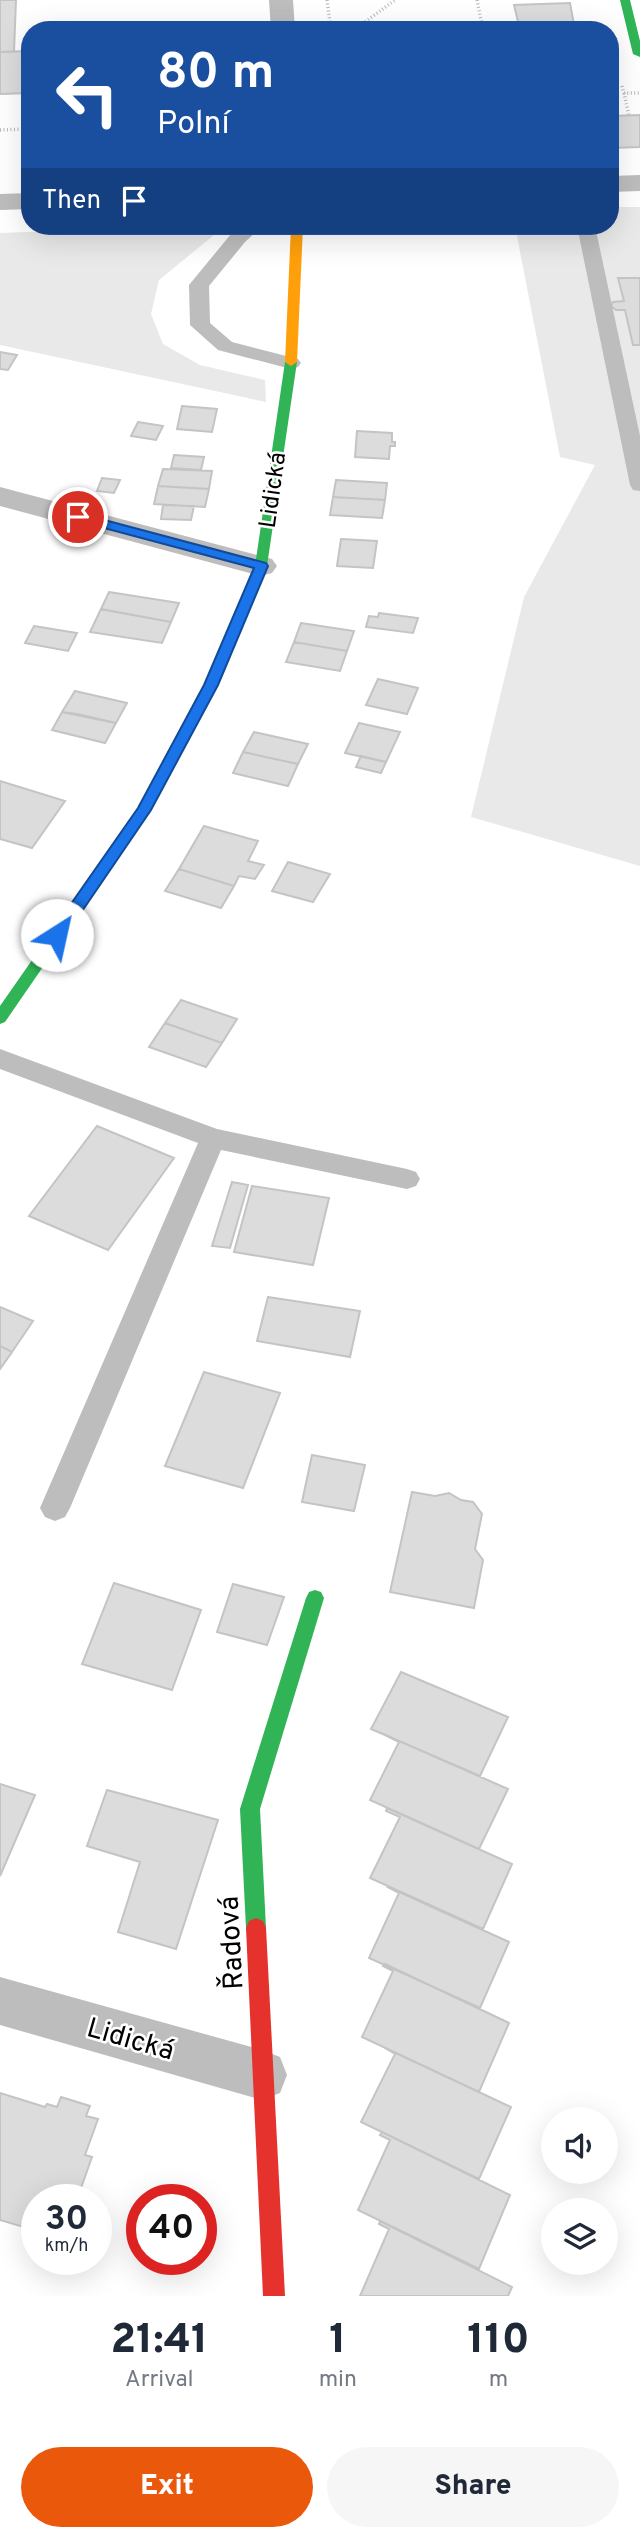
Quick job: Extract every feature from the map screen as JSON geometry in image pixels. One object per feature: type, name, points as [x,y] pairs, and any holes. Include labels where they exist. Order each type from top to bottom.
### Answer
[{"type":"street","points":[[281,0],[282,21]]},
{"type":"street","points":[[625,0],[638,54]]},
{"type":"street","points":[[619,184],[640,183]]},
{"type":"street","points":[[0,202],[21,201]]},
{"type":"street","name":"Lidická","points":[[0,1018],[144,810],[211,685],[261,566],[291,363],[297,235]]},
{"type":"street","points":[[0,496],[261,566]]},
{"type":"street","name":"Řadová","points":[[274,2296],[250,1809],[315,1598]]},
{"type":"street","name":"Lidická","points":[[0,2001],[262,2075]]},
{"type":"lane","points":[[241,235],[199,285],[200,325],[225,346],[291,363]]},
{"type":"lane","points":[[588,235],[639,475]]},
{"type":"lane","points":[[617,379],[640,383]]},
{"type":"lane","points":[[0,1059],[213,1138],[407,1179]]},
{"type":"lane","points":[[55,1508],[213,1138]]},
{"type":"path","points":[[327,0],[330,21]]},
{"type":"path","points":[[367,21],[396,0]]},
{"type":"path","points":[[477,0],[480,21]]},
{"type":"path","points":[[624,93],[629,116]]},
{"type":"path","points":[[0,130],[21,129]]},
{"type":"shaded area","points":[[619,207],[640,207],[640,866],[471,817],[524,597],[595,465],[560,457],[517,235],[619,235]]},
{"type":"shaded area","points":[[0,233],[214,235],[159,280],[151,314],[163,344],[200,365],[265,380],[266,402],[0,345]]},
{"type":"building","points":[[0,0],[16,0],[14,52],[0,52]]},
{"type":"building","points":[[570,3],[573,21],[518,21],[514,5]]},
{"type":"building","points":[[21,51],[21,93],[0,94],[0,52]]},
{"type":"building","points":[[640,115],[640,147],[619,148],[619,116]]},
{"type":"building","points":[[618,278],[640,278],[640,345],[633,345],[625,310],[616,310],[611,306],[613,302],[624,301]]},
{"type":"building","points":[[0,352],[17,355],[8,370],[0,369]]},
{"type":"building","points":[[182,406],[217,409],[212,432],[177,429]]},
{"type":"building","points":[[138,422],[163,426],[156,440],[131,436]]},
{"type":"building","points":[[357,431],[392,433],[395,446],[390,446],[389,459],[355,457]]},
{"type":"building","points":[[174,455],[204,457],[201,470],[171,468]]},
{"type":"building","points":[[163,469],[212,471],[209,489],[158,486]]},
{"type":"building","points":[[102,478],[120,480],[114,493],[97,491]]},
{"type":"building","points":[[336,480],[387,483],[385,500],[333,497]]},
{"type":"building","points":[[158,486],[209,489],[205,507],[154,504]]},
{"type":"building","points":[[333,497],[385,500],[382,518],[330,515]]},
{"type":"building","points":[[163,505],[194,506],[191,520],[161,519]]},
{"type":"building","points":[[341,539],[377,541],[373,568],[337,566]]},
{"type":"building","points":[[109,592],[179,603],[171,622],[101,609]]},
{"type":"building","points":[[101,609],[171,622],[162,643],[90,632]]},
{"type":"building","points":[[379,613],[418,618],[413,633],[366,627],[369,616],[378,617]]},
{"type":"building","points":[[301,623],[354,631],[347,651],[294,642]]},
{"type":"building","points":[[34,626],[77,633],[68,651],[25,643]]},
{"type":"building","points":[[294,642],[347,651],[340,671],[286,662]]},
{"type":"building","points":[[378,679],[418,688],[407,714],[366,705]]},
{"type":"building","points":[[75,691],[127,703],[116,723],[62,712]]},
{"type":"building","points":[[62,712],[116,723],[105,743],[52,730]]},
{"type":"building","points":[[359,723],[400,732],[386,762],[345,753]]},
{"type":"building","points":[[254,732],[308,744],[298,764],[243,752]]},
{"type":"building","points":[[243,752],[298,764],[288,786],[233,773]]},
{"type":"building","points":[[361,756],[386,762],[381,773],[356,767]]},
{"type":"building","points":[[0,781],[65,801],[32,848],[0,839]]},
{"type":"building","points":[[204,826],[258,841],[248,861],[264,865],[255,879],[239,876],[234,886],[179,869]]},
{"type":"building","points":[[288,862],[330,874],[313,902],[272,891]]},
{"type":"building","points":[[179,869],[234,886],[221,908],[165,891]]},
{"type":"building","points":[[181,1000],[237,1019],[222,1043],[165,1023]]},
{"type":"building","points":[[165,1023],[222,1043],[206,1067],[149,1047]]},
{"type":"building","points":[[97,1126],[174,1158],[108,1250],[29,1216]]},
{"type":"building","points":[[232,1182],[248,1185],[230,1248],[212,1246]]},
{"type":"building","points":[[252,1186],[329,1198],[313,1265],[234,1252]]},
{"type":"building","points":[[268,1297],[360,1311],[350,1357],[257,1341]]},
{"type":"building","points":[[0,1307],[33,1321],[12,1352],[0,1346]]},
{"type":"building","points":[[0,1346],[12,1352],[0,1369]]},
{"type":"building","points":[[204,1372],[280,1393],[243,1488],[165,1466]]},
{"type":"building","points":[[312,1455],[365,1465],[354,1511],[302,1502]]},
{"type":"building","points":[[412,1492],[435,1496],[449,1493],[461,1500],[473,1502],[482,1514],[475,1549],[483,1560],[474,1608],[390,1592]]},
{"type":"building","points":[[114,1583],[201,1610],[172,1690],[82,1664]]},
{"type":"building","points":[[233,1584],[284,1597],[267,1645],[217,1632]]},
{"type":"building","points":[[401,1672],[508,1717],[480,1776],[371,1729]]},
{"type":"building","points":[[381,1733],[508,1789],[479,1849],[370,1800],[399,1742]]},
{"type":"building","points":[[0,1784],[35,1795],[0,1876]]},
{"type":"building","points":[[107,1790],[218,1820],[176,1949],[118,1932],[140,1862],[87,1846]]},
{"type":"building","points":[[387,1808],[512,1864],[483,1929],[370,1878],[400,1817],[386,1811]]},
{"type":"building","points":[[386,1886],[509,1942],[480,2008],[369,1958],[399,1893]]},
{"type":"building","points":[[385,1964],[509,2023],[479,2092],[362,2037],[393,1971],[383,1966]]},
{"type":"building","points":[[385,2048],[511,2107],[479,2179],[361,2122],[395,2054]]},
{"type":"building","points":[[0,2093],[45,2107],[47,2104],[57,2107],[61,2097],[90,2106],[86,2116],[98,2119],[85,2155],[92,2157],[82,2184],[21,2184],[21,2226],[0,2220]]},
{"type":"building","points":[[382,2132],[510,2195],[479,2269],[358,2210],[390,2140],[380,2135]]},
{"type":"building","points":[[380,2221],[512,2287],[508,2296],[360,2296],[389,2229],[379,2224]]},
{"type":"traffic: fast","points":[[625,0],[638,54]]},
{"type":"traffic: fast","points":[[0,1018],[144,810],[211,685],[261,566],[291,362]]},
{"type":"traffic: fast","points":[[256,1928],[250,1809],[315,1598]]},
{"type":"traffic: slow","points":[[291,362],[297,235]]},
{"type":"traffic: jam","points":[[256,1928],[274,2296]]},
{"type":"route","points":[[57,935],[144,810],[211,685],[261,566],[78,517]]}]
